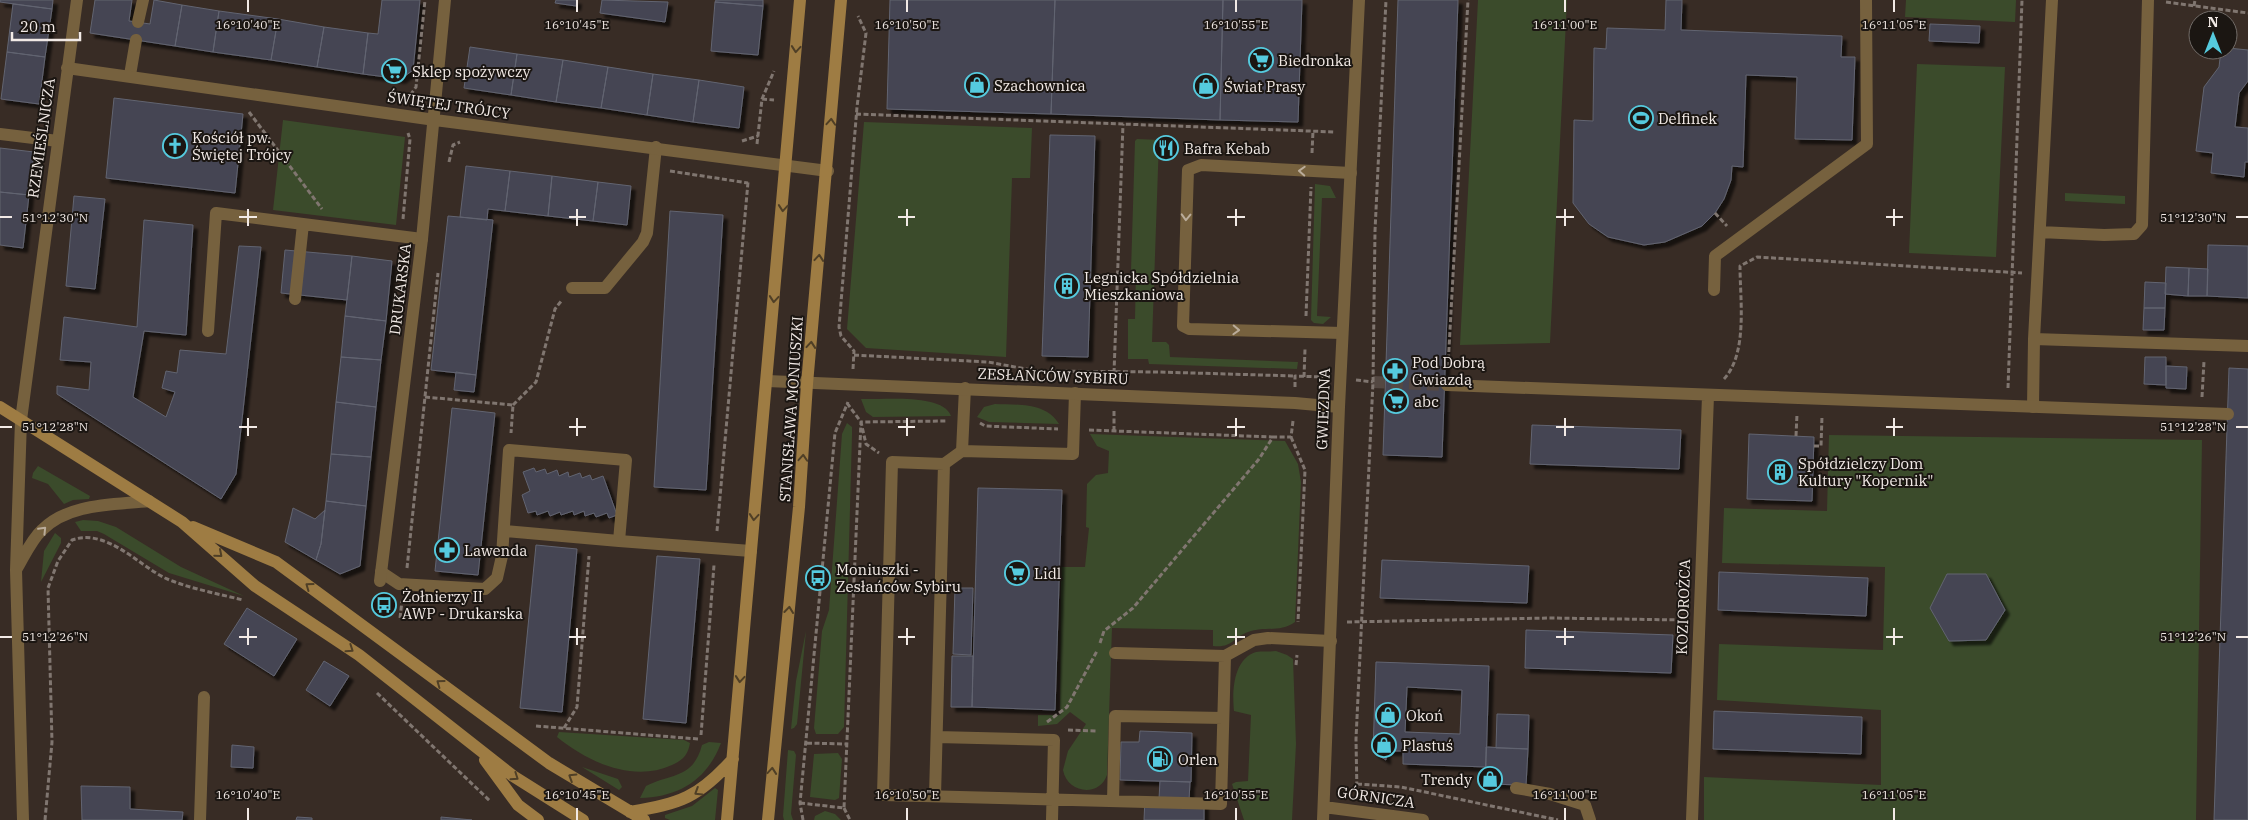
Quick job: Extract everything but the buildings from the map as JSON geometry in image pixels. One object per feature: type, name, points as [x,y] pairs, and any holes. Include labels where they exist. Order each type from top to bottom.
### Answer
[{"type":"street","name":"RZEMIEŚLNICZA","points":[[23,820],[16,570],[21,420],[77,0]]},
{"type":"street","points":[[138,22],[143,0]]},
{"type":"street","name":"DRUKARSKA","points":[[405,585],[381,577],[422,239],[435,120],[445,0]]},
{"type":"street","name":"STANISŁAWA MONIUSZKI","points":[[727,820],[800,0]]},
{"type":"street","name":"STANISŁAWA MONIUSZKI","points":[[768,820],[799,507],[807,384],[828,171],[841,0]]},
{"type":"street","name":"GWIEZDNA","points":[[1323,820],[1340,378],[1359,0]]},
{"type":"street","points":[[1714,290],[1715,256],[1867,144],[1866,0]]},
{"type":"street","points":[[2032,407],[2052,0]]},
{"type":"street","points":[[2040,232],[2104,235],[2134,234],[2142,225],[2148,0]]},
{"type":"street","points":[[130,75],[136,40]]},
{"type":"street","name":"ŚWIĘTEJ TRÓJCY","points":[[67,68],[130,75],[435,120],[656,147],[750,162],[828,171]]},
{"type":"street","points":[[0,134],[58,141]]},
{"type":"street","points":[[572,288],[604,288],[643,242],[647,233],[656,147]]},
{"type":"street","points":[[1342,333],[1189,329],[1183,326],[1188,170],[1201,165],[1350,173]]},
{"type":"street","points":[[208,331],[216,213],[422,239]]},
{"type":"street","points":[[295,299],[303,224]]},
{"type":"street","points":[[2034,339],[2248,346]]},
{"type":"street","name":"ZESŁAŃCÓW SYBIRU","points":[[767,380],[807,384],[965,388],[1295,403],[1339,407]]},
{"type":"street","points":[[1447,385],[2228,414]]},
{"type":"street","points":[[962,451],[965,388]]},
{"type":"street","points":[[1075,393],[1073,454],[962,451],[944,464],[892,462],[883,795],[1221,804],[1225,656]]},
{"type":"street","name":"KOZIOROŻCA","points":[[1692,820],[1708,396]]},
{"type":"street","points":[[0,407],[182,522],[255,586],[359,655],[512,776],[583,820]]},
{"type":"street","points":[[405,585],[485,589],[497,578],[504,531],[509,450],[626,460],[619,540]]},
{"type":"street","points":[[935,796],[944,464]]},
{"type":"street","points":[[16,570],[40,531],[58,516],[90,508],[149,501]]},
{"type":"street","points":[[182,522],[276,562],[549,763],[644,820]]},
{"type":"street","points":[[504,531],[751,552]]},
{"type":"street","points":[[1115,653],[1225,656],[1254,640],[1331,640]]},
{"type":"street","points":[[200,820],[204,697]]},
{"type":"street","points":[[1113,801],[1115,716],[1223,718]]},
{"type":"street","points":[[937,737],[1054,740],[1052,820]]},
{"type":"street","points":[[476,748],[518,805],[538,820]]},
{"type":"street","points":[[630,812],[662,807],[691,796],[712,782],[733,759]]},
{"type":"street","points":[[1516,788],[1550,794],[1585,805],[1590,820]]},
{"type":"street","name":"GÓRNICZA","points":[[1324,807],[1423,820]]},
{"type":"path","points":[[402,98],[411,94],[416,86],[425,0]]},
{"type":"path","points":[[1356,810],[1356,739],[1373,382],[1375,231],[1386,0]]},
{"type":"path","points":[[1447,385],[1468,0]]},
{"type":"path","points":[[2007,406],[2022,0]]},
{"type":"path","points":[[2148,0],[2248,13]]},
{"type":"path","points":[[2194,6],[2195,0]]},
{"type":"path","points":[[803,820],[800,803],[835,433],[848,403],[852,386],[854,351],[841,336],[839,327],[856,114],[866,33]]},
{"type":"path","points":[[701,735],[750,162],[758,136],[762,99]]},
{"type":"path","points":[[255,108],[246,107],[336,228]]},
{"type":"path","points":[[856,114],[1380,134]]},
{"type":"path","points":[[1114,371],[1123,124]]},
{"type":"path","points":[[397,283],[410,139],[407,128]]},
{"type":"path","points":[[1304,377],[1313,132]]},
{"type":"path","points":[[736,143],[758,136]]},
{"type":"path","points":[[449,163],[453,145],[460,142],[467,143]]},
{"type":"path","points":[[654,168],[748,183]]},
{"type":"path","points":[[1708,396],[1732,371],[1739,351],[1740,266],[1757,258],[2038,273]]},
{"type":"path","points":[[400,618],[438,270]]},
{"type":"path","points":[[509,450],[513,405],[536,382],[556,309],[572,288]]},
{"type":"path","points":[[854,355],[988,362],[1037,371],[1114,371],[1340,378]]},
{"type":"path","points":[[2201,413],[2204,361],[2212,362]]},
{"type":"path","points":[[1295,376],[1292,438],[1305,470],[1296,665]]},
{"type":"path","points":[[425,397],[513,405]]},
{"type":"path","points":[[1814,446],[1821,446],[1822,399]]},
{"type":"path","points":[[848,403],[861,422],[866,444],[892,462]]},
{"type":"path","points":[[850,820],[844,808],[861,422]]},
{"type":"path","points":[[1039,740],[1039,732],[1047,722],[1068,707],[1096,654],[1104,631],[1133,608],[1259,459],[1273,437],[1292,438]]},
{"type":"path","points":[[45,820],[52,742],[48,588],[58,561],[72,540],[92,538],[107,542],[166,578],[250,602]]},
{"type":"path","points":[[564,728],[577,707],[590,538]]},
{"type":"path","points":[[1332,622],[1551,618],[1699,620]]},
{"type":"path","points":[[375,691],[490,801]]},
{"type":"path","points":[[536,726],[698,739]]},
{"type":"path","points":[[1054,740],[1066,730],[1115,731]]},
{"type":"path","points":[[807,743],[846,744]]},
{"type":"path","points":[[1357,784],[1401,787],[1558,820]]},
{"type":"path","points":[[800,803],[844,808]]},
{"type":"green space","points":[[1478,0],[1567,0],[1550,343],[1460,345]]},
{"type":"green space","points":[[1906,0],[2016,0],[2015,22],[1905,17]]},
{"type":"green space","points":[[1917,64],[2005,67],[1996,257],[1909,253]]},
{"type":"green space","points":[[283,120],[405,137],[396,225],[273,210]]},
{"type":"green space","points":[[864,122],[1032,128],[1030,178],[1012,178],[1006,357],[866,348],[847,329]]},
{"type":"green space","points":[[1137,139],[1159,140],[1152,342],[1166,342],[1169,345],[1170,357],[1298,362],[1297,369],[1149,364],[1148,359],[1128,359],[1128,319],[1135,319],[1136,271],[1131,271],[1135,141]]},
{"type":"green space","points":[[1315,184],[1330,186],[1336,198],[1322,198],[1317,316],[1331,317],[1323,324],[1314,323],[1311,320]]},
{"type":"green space","points":[[2065,193],[2125,196],[2125,204],[2065,201]]},
{"type":"green space","points":[[861,399],[911,399],[925,401],[946,409],[951,416],[873,417],[866,412]]},
{"type":"green space","points":[[995,404],[1039,408],[1053,417],[1059,424],[989,422],[977,417],[984,407]]},
{"type":"green space","points":[[847,423],[852,427],[852,435],[844,727],[838,734],[816,734],[814,728],[822,631],[829,610],[842,434]]},
{"type":"green space","points":[[1090,434],[1285,441],[1298,464],[1301,482],[1295,622],[1284,627],[1248,632],[1225,646],[1213,646],[1213,630],[1112,628],[1107,775],[1097,787],[1091,790],[1084,790],[1070,784],[1063,770],[1068,751],[1086,724],[1070,712],[1057,724],[1038,726],[1038,715],[1060,715],[1061,567],[1085,567],[1089,528],[1086,527],[1087,484],[1096,475],[1108,473],[1109,451],[1097,446]]},
{"type":"green space","points":[[1829,435],[2202,440],[2196,820],[1704,820],[1704,777],[1881,785],[1881,710],[1717,700],[1719,644],[1883,650],[1885,567],[1722,563],[1724,508],[1827,511]]},
{"type":"green space","points":[[38,466],[90,496],[89,499],[73,500],[64,504],[48,484],[32,478]]},
{"type":"green space","points":[[83,520],[98,521],[116,527],[181,567],[244,596],[169,573],[104,534],[97,531],[81,531],[75,522]]},
{"type":"green space","points":[[55,533],[61,538],[61,543],[41,582],[44,551]]},
{"type":"green space","points":[[806,631],[797,724],[791,729],[796,681]]},
{"type":"green space","points":[[1276,651],[1293,659],[1296,744],[1292,820],[1244,820],[1232,784],[1248,781],[1251,715],[1234,711],[1234,686],[1238,669],[1248,656],[1256,652]]},
{"type":"green space","points":[[559,732],[684,740],[690,743],[684,757],[672,765],[642,772],[627,771],[597,762],[569,746],[557,737]]},
{"type":"green space","points":[[709,742],[721,743],[708,767],[700,776],[679,790],[654,797],[640,798],[646,786],[687,769],[698,756],[702,745]]},
{"type":"green space","points":[[788,750],[794,751],[796,755],[791,814],[793,820],[784,820],[783,816]]},
{"type":"green space","points":[[838,753],[842,759],[839,798],[835,800],[810,797],[814,754]]},
{"type":"green space","points":[[582,767],[618,779],[622,787],[619,790]]},
{"type":"green space","points":[[715,788],[718,790],[715,820],[670,820],[665,818],[665,815],[692,806]]},
{"type":"green space","points":[[825,811],[835,814],[841,820],[814,820],[815,816]]},
{"type":"tunnel","points":[[1373,382],[1447,385]]},
{"type":"place","name":"Biedronka","points":[[1261,60]]},
{"type":"place","name":"Sklep spożywczy","points":[[394,71]]},
{"type":"place","name":"Szachownica","points":[[977,85]]},
{"type":"place","name":"Świat Prasy","points":[[1206,86]]},
{"type":"place","name":"Delfinek","points":[[1641,118]]},
{"type":"place","name":"Kościół pw. Świętej Trójcy","points":[[175,146]]},
{"type":"place","name":"Bafra Kebab","points":[[1166,148]]},
{"type":"place","name":"Legnicka Spółdzielnia Mieszkaniowa","points":[[1067,286]]},
{"type":"place","name":"Pod Dobrą Gwiazdą","points":[[1395,371]]},
{"type":"place","name":"abc","points":[[1396,401]]},
{"type":"place","name":"Spółdzielczy Dom Kultury \"Kopernik\"","points":[[1780,472]]},
{"type":"place","name":"Lawenda","points":[[447,550]]},
{"type":"place","name":"Lidl","points":[[1017,573]]},
{"type":"place","name":"Moniuszki - Zesłańców Sybiru","points":[[818,578]]},
{"type":"place","name":"Żołnierzy II AWP - Drukarska","points":[[384,605]]},
{"type":"place","name":"Okoń","points":[[1388,715]]},
{"type":"place","name":"Plastuś","points":[[1384,745]]},
{"type":"place","name":"Orlen","points":[[1160,759]]},
{"type":"place","name":"Trendy","points":[[1490,779]]}]
